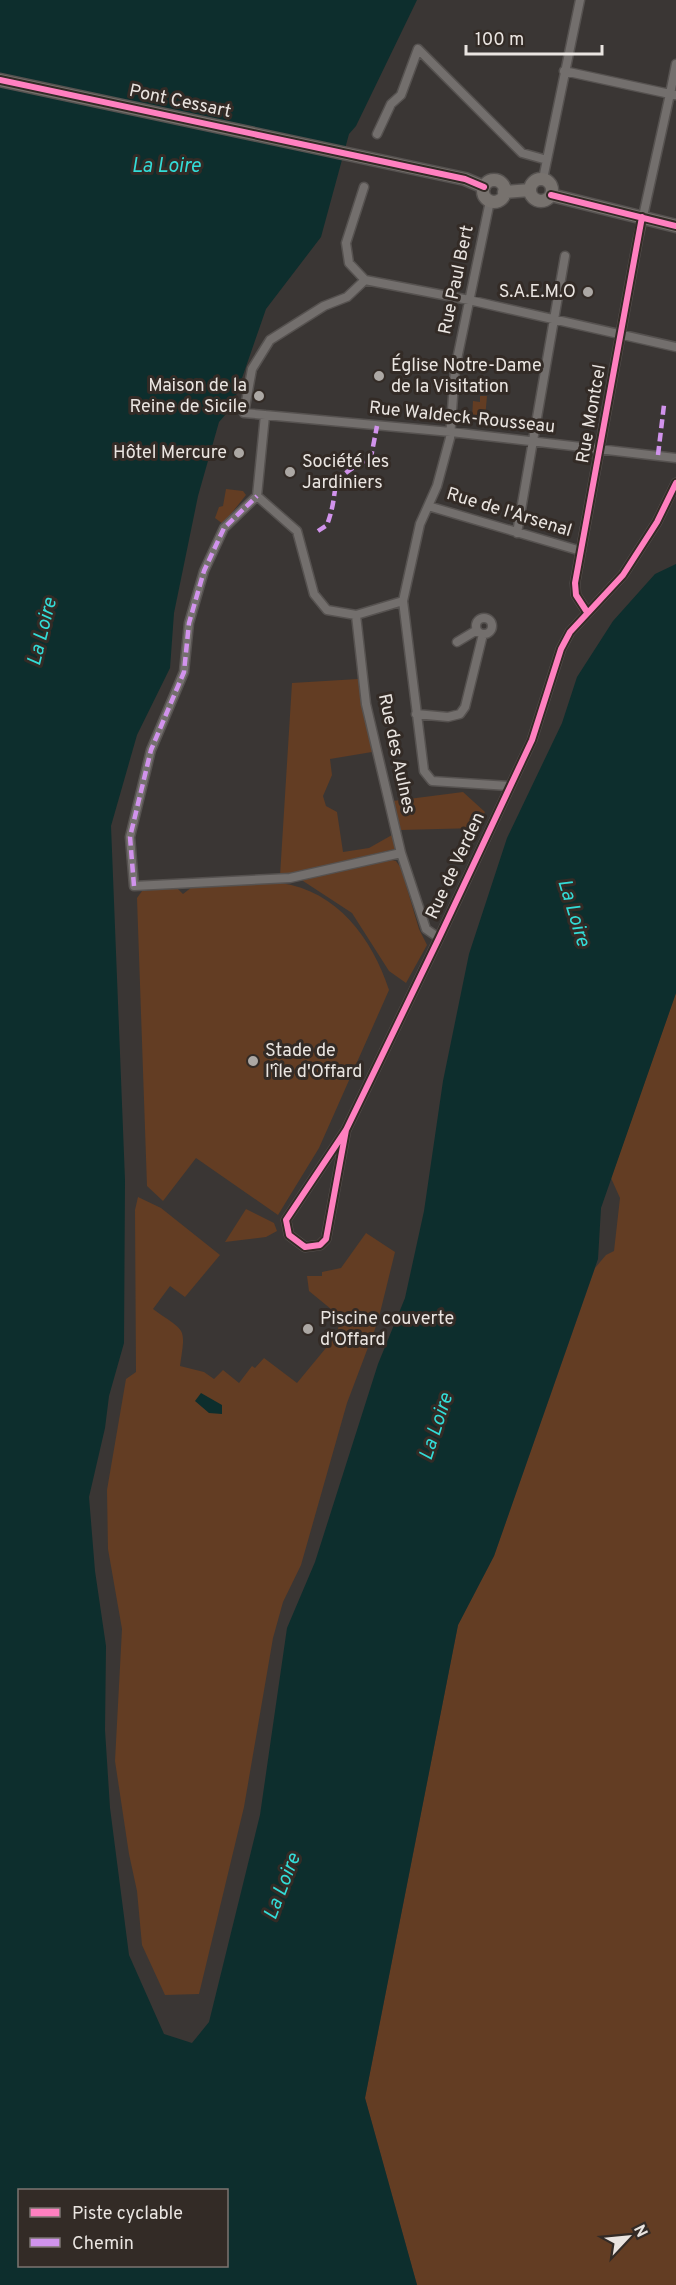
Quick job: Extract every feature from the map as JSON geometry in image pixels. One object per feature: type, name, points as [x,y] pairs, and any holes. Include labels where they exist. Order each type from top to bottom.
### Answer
[{"type":"main road","name":"Pont Cessart","points":[[0,80],[353,154],[465,179],[484,187]]},
{"type":"main road","points":[[530,190],[533,183],[543,179],[551,185],[551,195]]},
{"type":"main road","points":[[489,181],[496,181],[502,184],[504,192],[500,200],[490,201],[484,196],[484,187],[489,181]]},
{"type":"main road","points":[[530,190],[537,200],[545,200],[551,195]]},
{"type":"main road","points":[[504,192],[530,190]]},
{"type":"main road","points":[[551,195],[676,226]]},
{"type":"street","points":[[543,179],[580,0]]},
{"type":"street","points":[[377,134],[391,104],[401,95],[418,49],[522,153],[548,160]]},
{"type":"street","name":"Rue Montcel","points":[[587,612],[576,595],[575,583],[642,217],[673,95],[676,64]]},
{"type":"street","points":[[564,71],[673,95]]},
{"type":"street","points":[[364,188],[346,243],[349,263],[365,280],[470,300],[676,347]]},
{"type":"street","name":"Rue Paul Bert","points":[[490,201],[455,369],[451,432],[437,486],[420,524],[403,600],[424,771],[432,781],[509,786]]},
{"type":"street","points":[[518,533],[565,256]]},
{"type":"street","name":"Rue Waldeck-Rousseau","points":[[365,280],[347,297],[324,306],[270,340],[252,369],[244,413],[451,432],[676,458]]},
{"type":"street","points":[[265,415],[257,496],[224,528],[204,570],[189,623],[184,672],[151,750],[130,837],[134,886],[290,878],[401,853]]},
{"type":"street","name":"Rue de Verden","points":[[346,1130],[532,740],[561,649],[570,632],[623,575],[657,522],[676,483]]},
{"type":"street","points":[[257,496],[297,531],[314,594],[327,610],[356,615],[403,600]]},
{"type":"street","name":"Rue de l'Arsenal","points":[[428,506],[581,551]]},
{"type":"street","name":"Rue des Aulnes","points":[[356,615],[366,704],[401,853],[426,929],[439,938]]},
{"type":"street","points":[[416,714],[448,717],[460,714],[465,707],[480,632],[457,642]]},
{"type":"street","points":[[346,1130],[326,1239],[320,1245],[305,1247],[289,1235],[286,1220],[346,1130]]},
{"type":"shaded area","points":[[480,396],[487,396],[485,418],[472,418],[473,401],[480,402]]},
{"type":"shaded area","points":[[226,489],[243,491],[246,495],[223,524],[215,518],[219,507],[223,506]]},
{"type":"shaded area","points":[[358,679],[372,752],[330,759],[332,775],[323,796],[326,806],[337,812],[343,852],[369,848],[392,835],[395,849],[280,876],[292,683]]},
{"type":"shaded area","points":[[463,792],[485,812],[477,828],[401,830],[393,801]]},
{"type":"shaded area","points":[[388,859],[396,861],[401,868],[419,929],[427,945],[406,983],[389,971],[352,913],[300,879]]},
{"type":"shaded area","name":"Stade de l'île d'Offard","points":[[281,883],[319,896],[350,920],[373,952],[389,990],[319,1148],[278,1215],[196,1158],[163,1201],[147,1186],[137,898],[142,891],[177,888],[183,894],[192,887]]},
{"type":"shaded area","points":[[676,993],[676,2285],[417,2285],[365,2098],[458,1625],[494,1556],[595,1268],[606,1255],[614,1251],[620,1198],[611,1178]]},
{"type":"shaded area","points":[[138,1197],[161,1208],[220,1255],[185,1297],[170,1286],[153,1309],[181,1331],[183,1343],[180,1366],[204,1372],[214,1379],[223,1370],[239,1383],[252,1366],[255,1368],[264,1358],[297,1383],[335,1337],[340,1323],[337,1314],[309,1291],[307,1276],[322,1276],[322,1272],[341,1268],[366,1233],[395,1252],[378,1321],[347,1403],[301,1565],[283,1602],[273,1638],[244,1807],[199,1994],[165,1995],[142,1945],[137,1891],[115,1761],[122,1629],[108,1549],[107,1490],[126,1379],[136,1372],[135,1210]]},
{"type":"shaded area","points":[[246,1209],[274,1223],[277,1231],[266,1237],[225,1242]]},
{"type":"water","name":"La Loire","points":[[0,0],[417,0],[356,126],[349,134],[321,237],[266,309],[232,407],[219,422],[198,496],[174,613],[170,668],[137,735],[111,826],[125,1180],[124,1343],[109,1396],[105,1428],[89,1497],[95,1571],[106,1646],[105,1730],[110,1808],[129,1955],[164,2034],[192,2043],[209,2022],[260,1815],[287,1628],[315,1562],[378,1364],[405,1298],[424,1211],[443,1081],[469,954],[507,838],[562,723],[577,677],[613,621],[655,574],[676,564],[676,993],[601,1208],[598,1259],[494,1556],[458,1625],[365,2098],[417,2285],[0,2285]]},
{"type":"water","points":[[201,1393],[222,1405],[222,1414],[209,1413],[195,1401]]},
{"type":"marked path","points":[[658,455],[664,405]]},
{"type":"marked path","points":[[318,531],[327,525],[339,479],[371,457],[377,426]]},
{"type":"marked path","points":[[134,886],[130,837],[151,750],[184,672],[189,623],[204,571],[224,528],[257,496]]},
{"type":"cycle path","points":[[0,80],[465,179],[484,187]]},
{"type":"cycle path","points":[[551,195],[676,226]]},
{"type":"cycle path","points":[[587,612],[576,595],[575,583],[642,217]]},
{"type":"cycle path","points":[[346,1130],[326,1239],[320,1245],[305,1247],[289,1235],[286,1220],[346,1130],[439,938],[532,740],[561,649],[570,632],[623,575],[657,522],[676,483]]},
{"type":"place","name":"S.A.E.M.O","points":[[588,292]]},
{"type":"place","name":"Église Notre-Dame de la Visitation","points":[[379,376]]},
{"type":"place","name":"Maison de la Reine de Sicile","points":[[259,396]]},
{"type":"place","name":"Hôtel Mercure","points":[[239,453]]},
{"type":"place","name":"Société les Jardiniers","points":[[290,472]]},
{"type":"place","name":"Stade de l'île d'Offard","points":[[253,1061]]},
{"type":"place","name":"Piscine couverte d'Offard","points":[[308,1329]]}]
